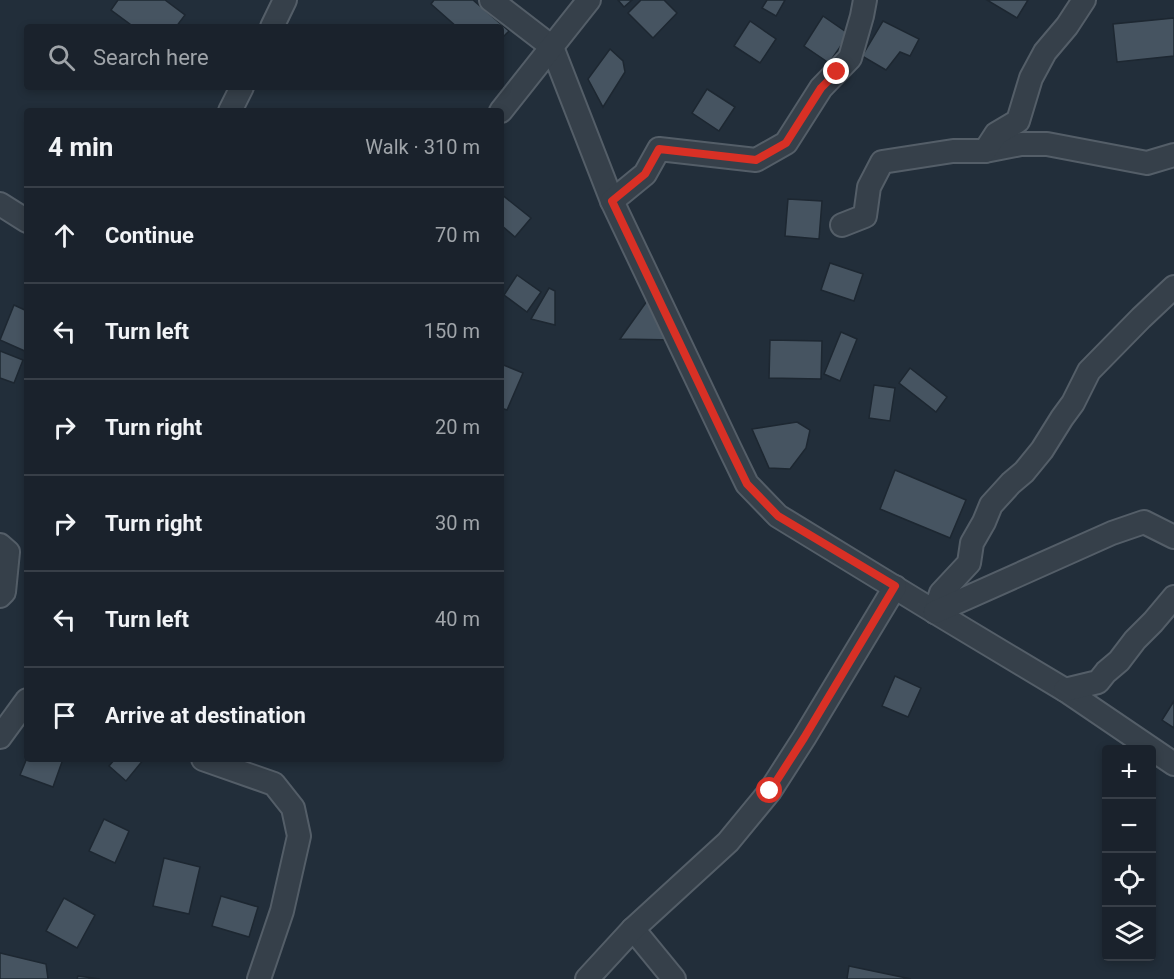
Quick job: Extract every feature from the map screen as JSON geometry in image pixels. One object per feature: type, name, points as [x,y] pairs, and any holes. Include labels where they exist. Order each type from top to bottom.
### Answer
[{"type":"street","points":[[273,24],[285,0]]},
{"type":"street","points":[[491,0],[552,47],[612,201],[747,484],[778,516],[1065,690],[1174,764]]},
{"type":"street","points":[[503,108],[589,0]]},
{"type":"street","points":[[612,201],[645,174],[659,149],[756,160],[786,143],[821,88],[850,58],[865,0]]},
{"type":"street","points":[[985,151],[996,134],[1018,121],[1030,78],[1045,52],[1067,26],[1084,0]]},
{"type":"street","points":[[232,108],[240,90]]},
{"type":"street","points":[[842,225],[865,216],[869,187],[882,162],[953,151],[985,151],[1021,144],[1047,144],[1147,163],[1174,155]]},
{"type":"street","points":[[0,204],[24,219]]},
{"type":"street","points":[[935,612],[941,593],[969,563],[972,543],[991,505],[1042,450],[1073,403],[1089,371],[1174,287]]},
{"type":"street","points":[[935,612],[1112,533],[1143,522],[1174,537]]},
{"type":"street","points":[[0,545],[8,552],[4,592],[0,596]]},
{"type":"street","points":[[587,979],[633,929],[728,842],[770,791],[895,586]]},
{"type":"street","points":[[1065,690],[1098,682],[1174,597]]},
{"type":"street","points":[[2,729],[24,703]]},
{"type":"street","points":[[212,762],[274,784],[292,808],[299,836],[282,911],[259,979]]},
{"type":"street","points":[[633,929],[674,979]]},
{"type":"building","points":[[118,0],[165,0],[185,15],[178,24],[130,24],[111,10]]},
{"type":"building","points":[[434,0],[473,0],[501,24],[454,24],[431,4]]},
{"type":"building","points":[[618,0],[632,0],[624,7]]},
{"type":"building","points":[[641,0],[664,0],[677,13],[653,38],[628,13]]},
{"type":"building","points":[[767,0],[785,0],[776,16],[762,8]]},
{"type":"building","points":[[987,0],[1028,0],[1017,18]]},
{"type":"building","points":[[823,16],[849,34],[829,63],[804,46]]},
{"type":"building","points":[[1174,18],[1174,56],[1117,62],[1113,24]]},
{"type":"building","points":[[750,21],[776,39],[760,63],[734,46]]},
{"type":"building","points":[[883,21],[919,39],[910,56],[900,52],[886,70],[862,56]]},
{"type":"building","points":[[504,27],[509,31],[504,36]]},
{"type":"building","points":[[610,49],[623,61],[625,72],[603,107],[588,79]]},
{"type":"building","points":[[707,89],[735,107],[719,131],[692,113]]},
{"type":"building","points":[[504,196],[531,218],[515,237],[504,228]]},
{"type":"building","points":[[788,199],[822,201],[819,239],[785,236]]},
{"type":"building","points":[[830,263],[863,274],[854,301],[821,290]]},
{"type":"building","points":[[517,275],[541,292],[527,312],[504,295]]},
{"type":"building","points":[[549,288],[555,291],[555,325],[531,319]]},
{"type":"building","points":[[654,292],[676,340],[620,339],[647,301]]},
{"type":"building","points":[[14,305],[24,310],[24,351],[0,340]]},
{"type":"building","points":[[841,332],[857,339],[840,381],[824,374]]},
{"type":"building","points":[[770,340],[822,341],[821,379],[769,378]]},
{"type":"building","points":[[0,351],[23,360],[14,383],[0,378]]},
{"type":"building","points":[[504,365],[523,373],[507,410],[504,409]]},
{"type":"building","points":[[910,368],[947,397],[936,412],[899,383]]},
{"type":"building","points":[[874,385],[895,388],[890,421],[869,418]]},
{"type":"building","points":[[797,422],[810,430],[806,448],[790,469],[769,468],[752,429]]},
{"type":"building","points":[[895,470],[966,500],[950,538],[880,509]]},
{"type":"building","points":[[895,676],[921,688],[908,717],[882,706]]},
{"type":"building","points":[[1174,701],[1174,728],[1162,720]]},
{"type":"building","points":[[25,762],[62,762],[53,787],[20,775]]},
{"type":"building","points":[[112,762],[142,762],[126,781],[109,766]]},
{"type":"building","points":[[104,819],[129,831],[115,863],[89,851]]},
{"type":"building","points":[[164,858],[200,867],[189,914],[153,906]]},
{"type":"building","points":[[221,896],[258,907],[249,937],[212,926]]},
{"type":"building","points":[[64,898],[95,915],[77,948],[46,931]]},
{"type":"building","points":[[0,953],[46,964],[48,979],[0,979]]},
{"type":"building","points":[[849,966],[911,979],[847,979]]},
{"type":"building","points":[[78,976],[100,979],[77,979]]},
{"type":"route","points":[[770,791],[895,586],[778,516],[747,484],[612,201],[645,174],[659,149],[756,160],[786,143],[821,88],[837,72]]}]
